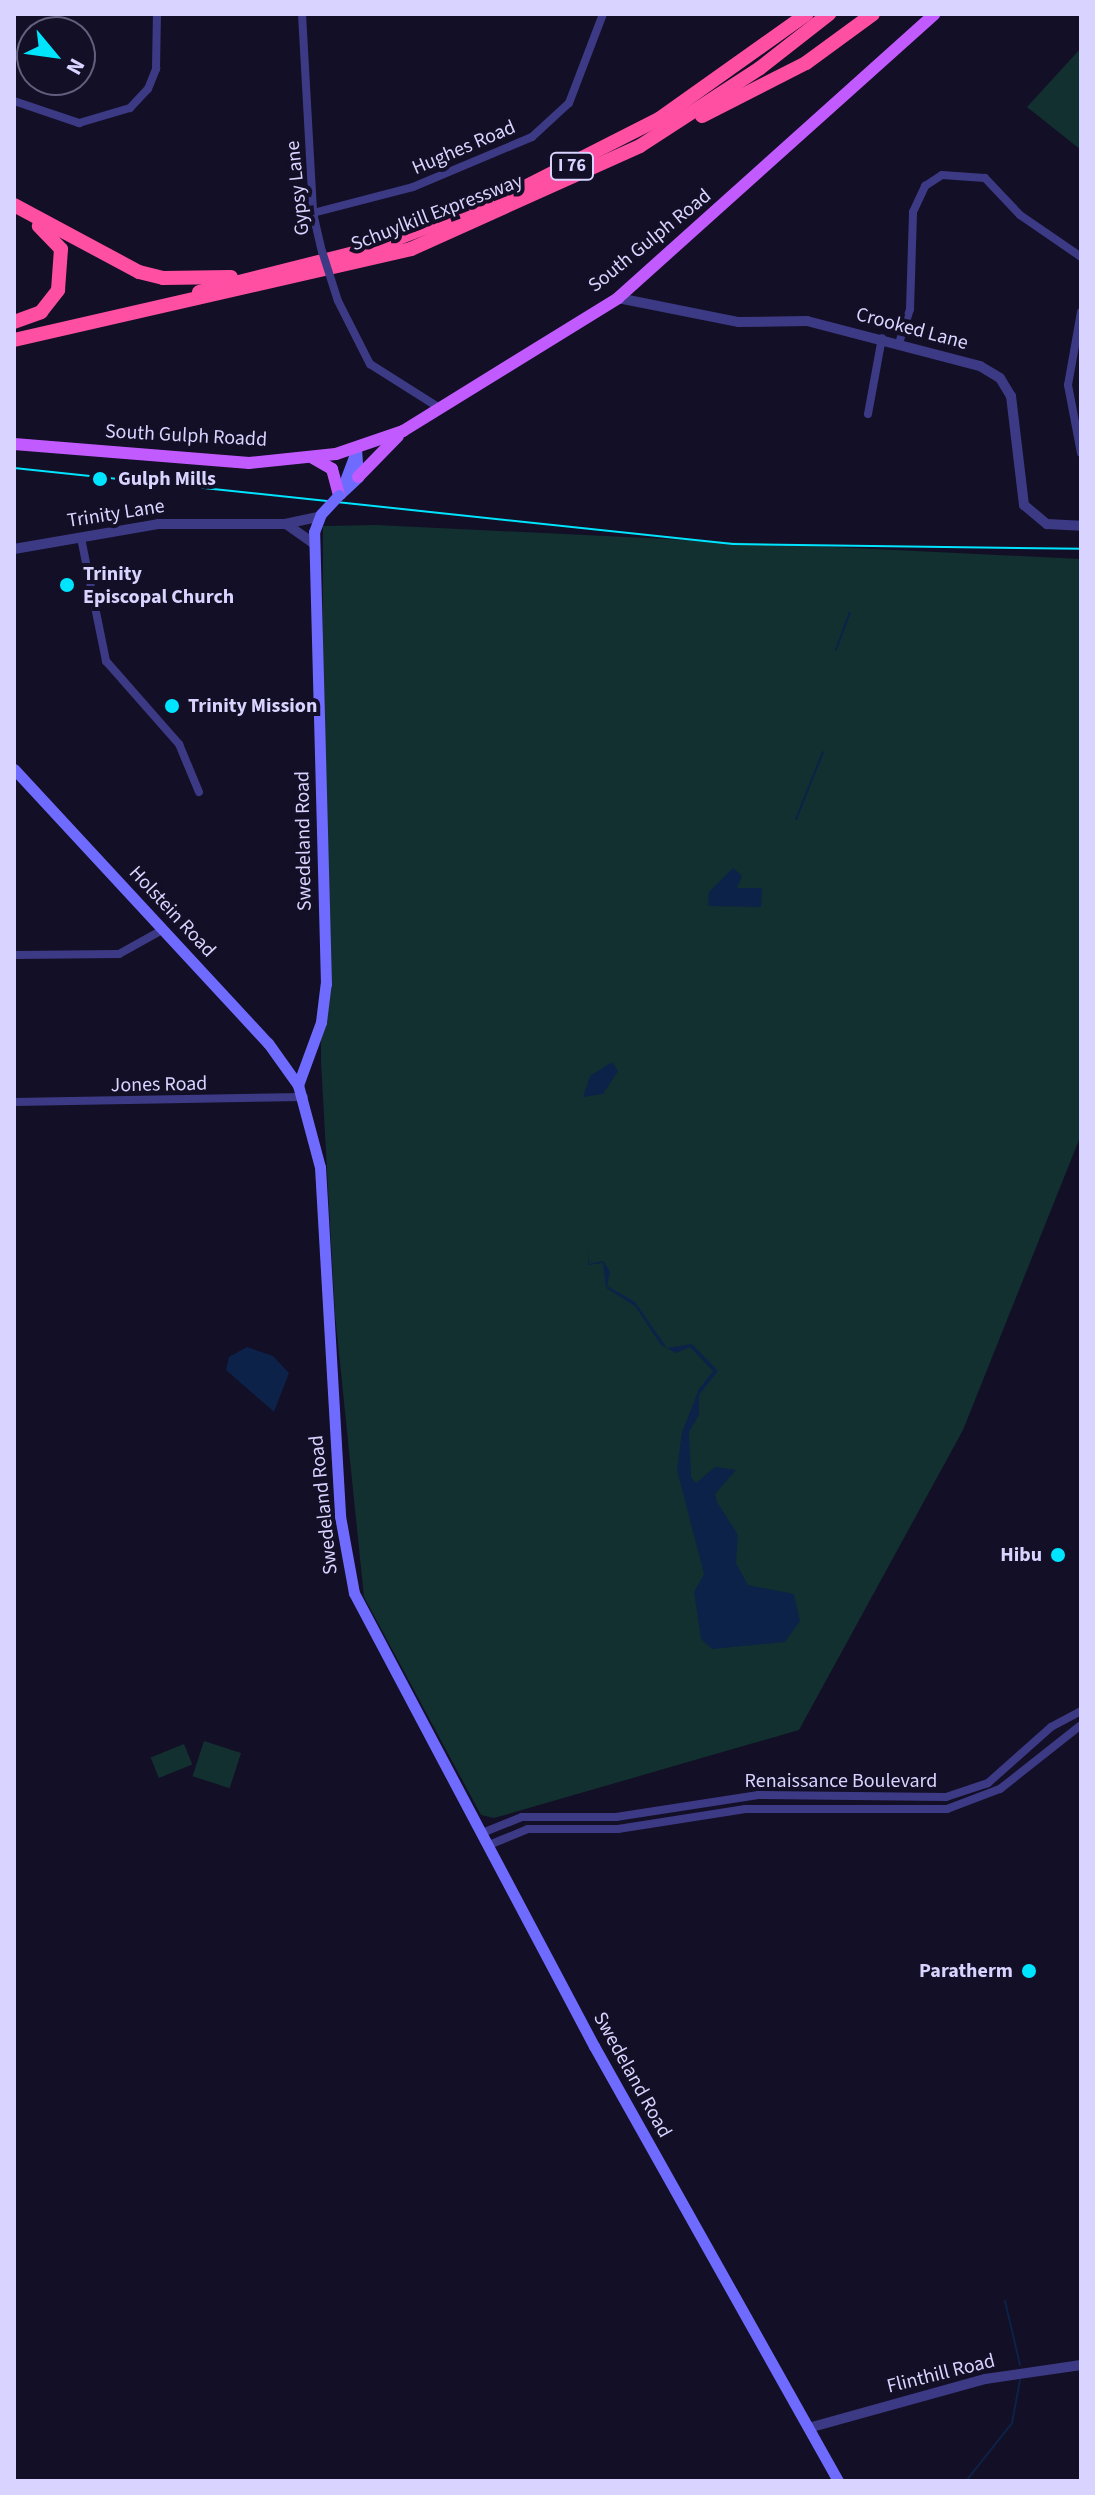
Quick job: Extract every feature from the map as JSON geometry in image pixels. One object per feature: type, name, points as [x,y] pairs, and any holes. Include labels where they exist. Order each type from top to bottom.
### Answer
[{"type":"highway","name":"Schuylkill Expressway","points":[[14,331],[370,249],[590,157],[715,83],[807,14]]},
{"type":"highway","name":"Schuylkill Expressway","points":[[14,340],[362,265],[507,210],[664,132],[829,14]]},
{"type":"highway","points":[[664,132],[806,63],[873,14]]},
{"type":"highway","points":[[14,205],[163,278],[243,277],[310,265]]},
{"type":"highway","points":[[14,213],[53,235],[63,270],[51,304],[14,322]]},
{"type":"main road","name":"South Gulph Road","points":[[356,450],[403,431],[618,298],[934,14]]},
{"type":"main road","points":[[320,516],[403,431]]},
{"type":"main road","name":"South Gulph Roadd","points":[[14,444],[249,463],[313,458],[356,450]]},
{"type":"main road","points":[[356,450],[358,477]]},
{"type":"main road","points":[[340,495],[356,450]]},
{"type":"main road","points":[[313,458],[332,469],[340,495]]},
{"type":"main road","name":"Swedeland Road","points":[[320,516],[315,544],[326,984],[321,1022],[298,1085],[304,1097],[320,1167],[330,1384],[349,1576],[395,1679],[489,1845],[620,2092],[812,2427],[838,2481]]},
{"type":"main road","name":"Holstein Road","points":[[14,769],[164,929],[298,1085]]},
{"type":"street","points":[[14,101],[79,123],[130,108],[148,89],[156,69],[157,14]]},
{"type":"street","name":"Gypsy Lane","points":[[302,14],[313,213],[338,301],[370,364],[438,407]]},
{"type":"street","name":"Hughes Road","points":[[313,213],[413,187],[532,137],[574,95],[603,14]]},
{"type":"street","points":[[900,340],[910,309],[914,204],[942,175],[985,178],[1030,223],[1081,257]]},
{"type":"street","name":"Crooked Lane","points":[[618,298],[726,320],[807,321],[900,340],[980,366],[1000,378],[1014,408],[1024,505],[1047,524],[1081,526]]},
{"type":"street","points":[[1081,312],[1068,385],[1081,453]]},
{"type":"street","points":[[868,414],[882,338]]},
{"type":"street","name":"Trinity Lane","points":[[14,549],[208,519],[285,524],[320,516]]},
{"type":"street","points":[[285,524],[315,544]]},
{"type":"street","points":[[81,538],[106,661],[179,744],[199,792]]},
{"type":"street","points":[[14,955],[119,954],[164,929]]},
{"type":"street","name":"Jones Road","points":[[14,1102],[304,1097]]},
{"type":"street","name":"Renaissance Boulevard","points":[[482,1833],[522,1817],[616,1817],[758,1795],[946,1797],[988,1783],[1051,1727],[1081,1711]]},
{"type":"street","name":"Renaissance Boulevard","points":[[489,1845],[528,1829],[618,1829],[745,1809],[947,1809],[1000,1789],[1081,1725]]},
{"type":"street","name":"Flinthill Road","points":[[812,2427],[985,2379],[1081,2365]]},
{"type":"green space","points":[[1081,48],[1081,150],[1027,107]]},
{"type":"green space","points":[[376,525],[1081,559],[1081,1135],[963,1430],[799,1730],[494,1818],[481,1815],[364,1597],[335,1314],[321,1062],[323,526]]},
{"type":"green space","points":[[204,1741],[241,1753],[230,1788],[193,1776]]},
{"type":"green space","points":[[184,1744],[192,1764],[159,1778],[151,1757]]},
{"type":"water","points":[[733,868],[742,876],[737,888],[762,888],[761,907],[708,906],[709,892]]},
{"type":"water","points":[[612,1062],[618,1071],[603,1094],[583,1097],[590,1076]]},
{"type":"water","points":[[588,1251],[589,1264],[603,1261],[610,1273],[607,1286],[635,1302],[667,1348],[692,1344],[718,1371],[699,1395],[699,1415],[689,1432],[691,1477],[696,1483],[715,1467],[736,1470],[715,1494],[717,1502],[738,1535],[736,1563],[748,1585],[794,1594],[800,1621],[785,1642],[712,1649],[701,1639],[694,1592],[704,1574],[677,1470],[682,1432],[699,1389],[713,1371],[690,1347],[676,1353],[661,1345],[635,1306],[606,1288],[603,1263],[588,1265]]},
{"type":"water","points":[[247,1347],[273,1356],[289,1373],[274,1412],[226,1370],[229,1357]]},
{"type":"waterway","points":[[836,650],[850,612]]},
{"type":"waterway","points":[[796,819],[823,752]]},
{"type":"waterway","points":[[1005,2301],[1020,2365]]},
{"type":"waterway","points":[[966,2481],[1012,2423],[1020,2380]]},
{"type":"tram line","points":[[14,468],[733,544],[1081,549]]},
{"type":"place","name":"Gulph Mills","points":[[100,479]]},
{"type":"place","name":"Trinity Episcopal Church","points":[[67,585]]},
{"type":"place","name":"Trinity Mission","points":[[172,706]]},
{"type":"place","name":"Hibu","points":[[1058,1555]]},
{"type":"place","name":"Paratherm","points":[[1029,1971]]}]
